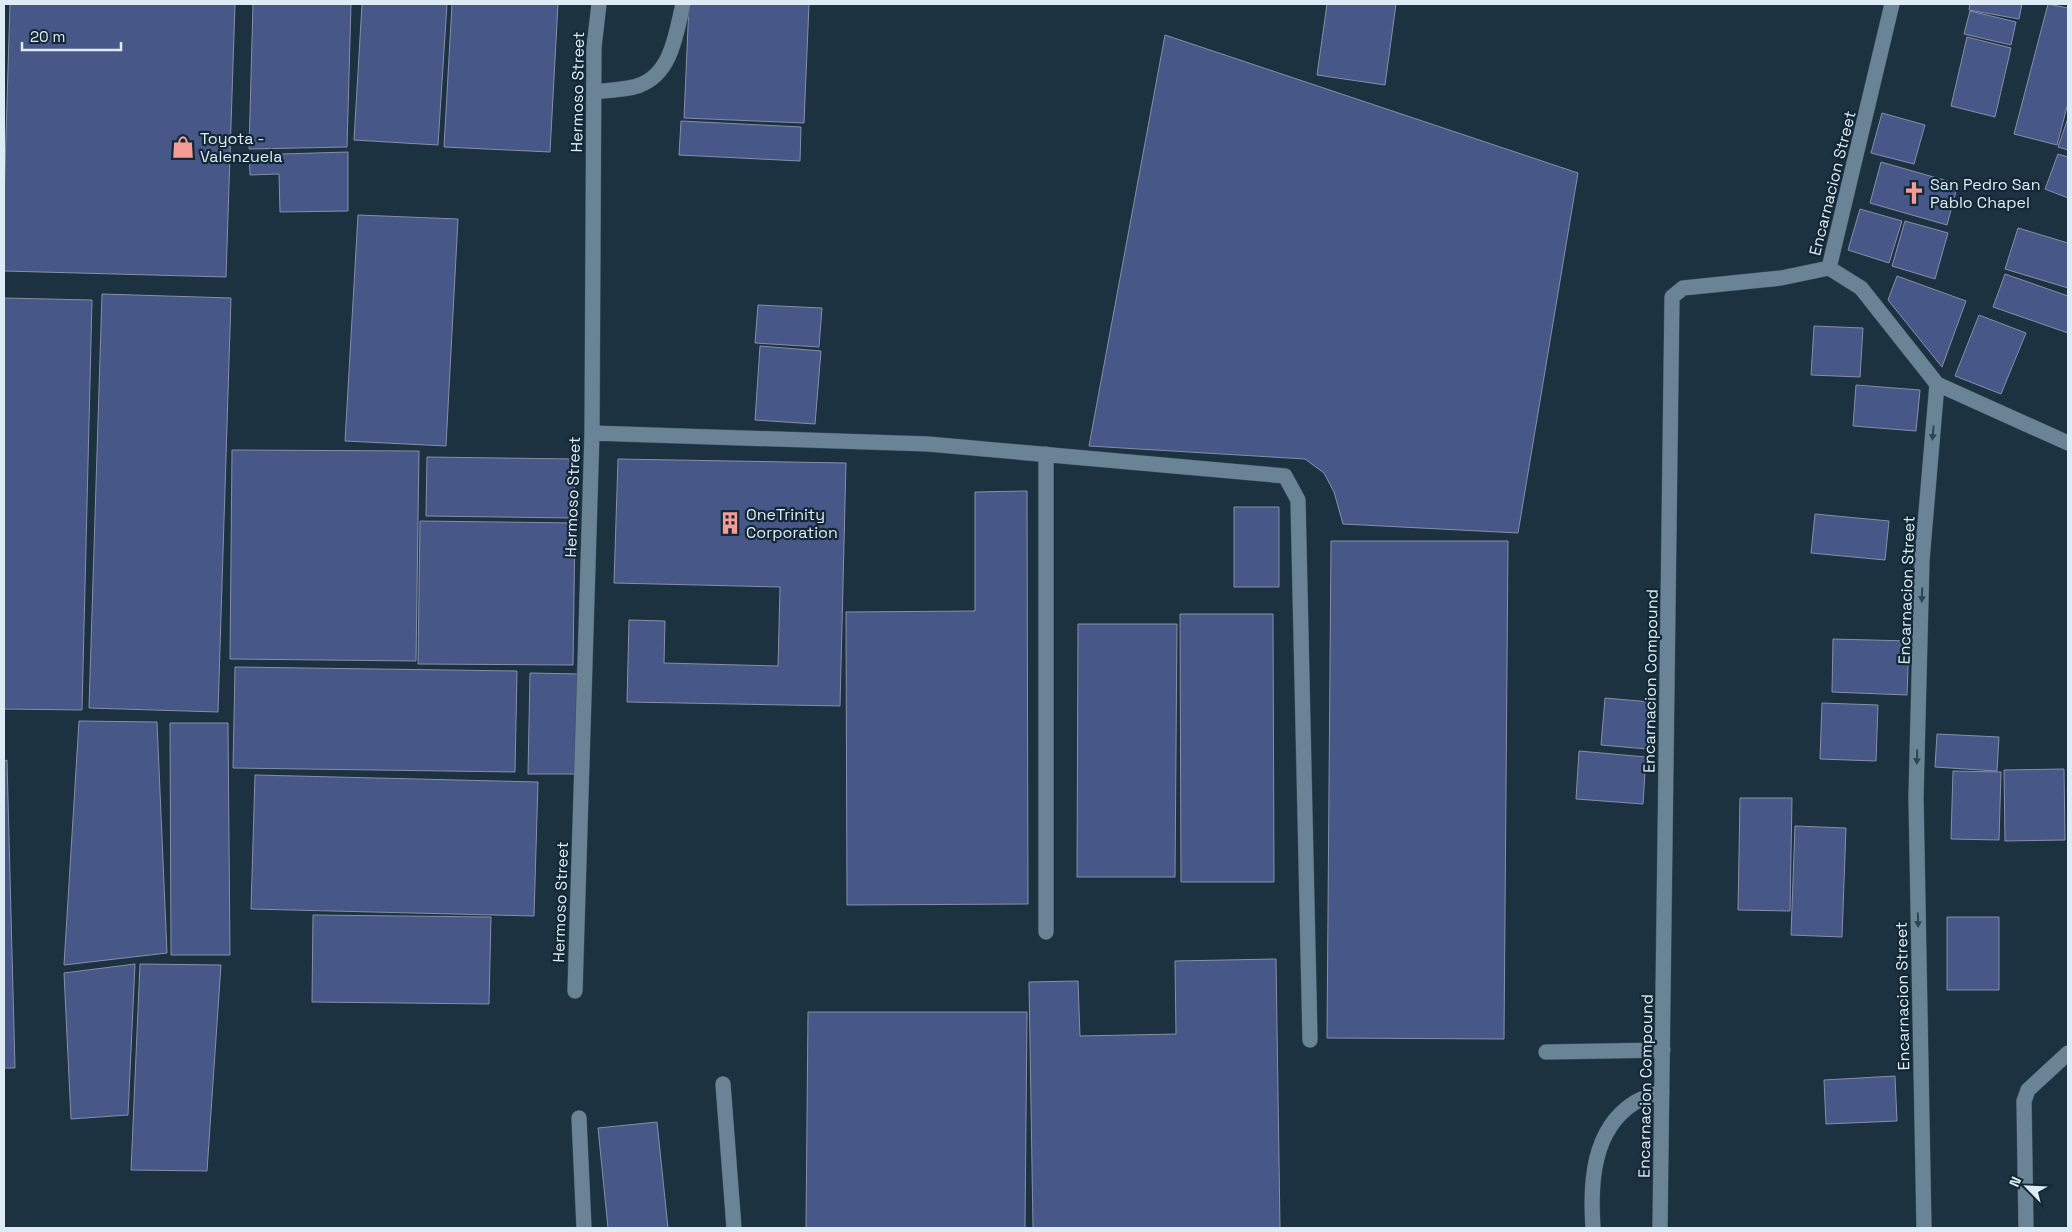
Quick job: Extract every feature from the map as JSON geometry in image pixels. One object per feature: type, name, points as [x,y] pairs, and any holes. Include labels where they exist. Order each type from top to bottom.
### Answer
[{"type":"street","name":"Hermoso Street","points":[[575,991],[592,433],[594,47],[599,4]]},
{"type":"street","points":[[594,92],[639,86],[660,72],[670,55],[683,4]]},
{"type":"street","name":"Encarnacion Street","points":[[1892,4],[1829,268],[1861,288],[1937,384],[1922,560],[1916,797],[1924,1228]]},
{"type":"street","name":"Encarnacion Compound","points":[[1660,1228],[1672,297],[1683,288],[1781,278],[1829,268]]},
{"type":"street","points":[[1937,384],[2068,443]]},
{"type":"street","points":[[592,433],[928,444],[1285,476],[1298,500],[1310,1040]]},
{"type":"street","points":[[1046,454],[1046,932]]},
{"type":"street","points":[[1546,1052],[1663,1050]]},
{"type":"street","points":[[2026,1228],[2024,1101],[2028,1090],[2068,1052]]},
{"type":"street","points":[[723,1084],[734,1228]]},
{"type":"street","points":[[1593,1228],[1591,1202],[1597,1154],[1611,1124],[1634,1103],[1662,1091]]},
{"type":"street","points":[[579,1118],[584,1228]]},
{"type":"building","points":[[10,4],[235,4],[226,277],[4,271],[4,201]]},
{"type":"building","points":[[253,4],[351,4],[347,147],[249,149]]},
{"type":"building","points":[[362,4],[447,4],[438,145],[354,140]]},
{"type":"building","points":[[452,4],[558,4],[550,152],[444,147]]},
{"type":"building","points":[[689,4],[809,4],[804,123],[684,118]]},
{"type":"building","points":[[1327,4],[1396,4],[1385,85],[1317,75]]},
{"type":"building","points":[[1970,4],[2022,4],[2019,19],[1969,10]]},
{"type":"building","points":[[2048,4],[2068,8],[2068,103],[2057,145],[2014,134]]},
{"type":"building","points":[[1970,11],[2016,22],[2011,45],[1964,34]]},
{"type":"building","points":[[1165,35],[1578,173],[1518,533],[1343,524],[1334,492],[1324,473],[1305,459],[1089,446]]},
{"type":"building","points":[[1967,37],[2011,48],[1995,117],[1951,106]]},
{"type":"building","points":[[1882,113],[1925,125],[1914,164],[1871,153]]},
{"type":"building","points":[[2068,118],[2068,150],[2058,147]]},
{"type":"building","points":[[681,121],[801,127],[800,161],[679,155]]},
{"type":"building","points":[[348,152],[348,211],[280,212],[279,174],[250,175],[249,155]]},
{"type":"building","points":[[2058,154],[2068,157],[2068,198],[2045,189]]},
{"type":"building","name":"San Pedro San Pablo Chapel","points":[[1881,162],[1958,184],[1947,225],[1870,203]]},
{"type":"building","points":[[1860,209],[1902,221],[1889,263],[1848,250]]},
{"type":"building","points":[[358,215],[458,219],[446,446],[345,441]]},
{"type":"building","points":[[1905,221],[1948,233],[1935,279],[1892,266]]},
{"type":"building","points":[[2018,228],[2068,243],[2068,288],[2005,269]]},
{"type":"building","points":[[2005,274],[2068,296],[2068,333],[1993,307]]},
{"type":"building","points":[[1897,276],[1966,301],[1942,367],[1888,300]]},
{"type":"building","points":[[102,294],[231,298],[218,712],[89,708]]},
{"type":"building","points":[[4,298],[92,300],[82,710],[4,709]]},
{"type":"building","points":[[758,305],[822,308],[819,347],[755,343]]},
{"type":"building","points":[[1979,315],[2026,333],[2001,394],[1955,376]]},
{"type":"building","points":[[1814,326],[1863,328],[1860,377],[1811,375]]},
{"type":"building","points":[[760,346],[821,351],[815,424],[755,420]]},
{"type":"building","points":[[1856,385],[1920,390],[1916,431],[1853,426]]},
{"type":"building","points":[[232,450],[419,451],[416,661],[230,659]]},
{"type":"building","points":[[427,457],[575,459],[574,518],[426,516]]},
{"type":"building","name":"OneTrinity Corporation","points":[[618,459],[846,463],[840,706],[627,702],[629,620],[665,621],[664,663],[778,666],[780,587],[614,583]]},
{"type":"building","points":[[1027,491],[1028,904],[847,905],[846,612],[975,611],[975,492]]},
{"type":"building","points":[[1234,507],[1279,507],[1279,587],[1234,587]]},
{"type":"building","points":[[1815,514],[1889,521],[1885,560],[1811,553]]},
{"type":"building","points":[[420,521],[575,523],[573,665],[418,664]]},
{"type":"building","points":[[1331,541],[1508,541],[1504,1039],[1327,1038]]},
{"type":"building","points":[[1180,614],[1273,614],[1274,882],[1181,882]]},
{"type":"building","points":[[1078,624],[1177,624],[1175,877],[1077,877]]},
{"type":"building","points":[[1833,639],[1909,641],[1907,695],[1832,692]]},
{"type":"building","points":[[235,667],[517,671],[515,772],[233,768]]},
{"type":"building","points":[[530,673],[580,674],[578,774],[528,774]]},
{"type":"building","points":[[1605,698],[1651,702],[1647,749],[1601,745]]},
{"type":"building","points":[[1822,703],[1878,705],[1876,761],[1820,759]]},
{"type":"building","points":[[79,721],[157,722],[167,953],[64,965]]},
{"type":"building","points":[[170,723],[228,723],[230,955],[171,955]]},
{"type":"building","points":[[1937,734],[1999,737],[1997,771],[1935,767]]},
{"type":"building","points":[[1579,751],[1646,757],[1643,804],[1576,799]]},
{"type":"building","points":[[7,760],[15,1068],[4,1068],[4,761]]},
{"type":"building","points":[[2064,769],[2065,840],[2005,841],[2004,770]]},
{"type":"building","points":[[1953,771],[2001,772],[1999,840],[1951,839]]},
{"type":"building","points":[[255,775],[538,782],[534,916],[251,909]]},
{"type":"building","points":[[1740,798],[1792,798],[1790,911],[1738,910]]},
{"type":"building","points":[[1795,826],[1846,828],[1842,937],[1791,935]]},
{"type":"building","points":[[313,915],[491,917],[489,1004],[312,1002]]},
{"type":"building","points":[[1947,917],[1999,917],[1999,990],[1947,990]]},
{"type":"building","points":[[1276,959],[1280,1228],[1033,1228],[1029,982],[1078,981],[1080,1036],[1176,1034],[1175,961]]},
{"type":"building","points":[[135,964],[128,1115],[71,1119],[64,973]]},
{"type":"building","points":[[140,964],[221,965],[207,1171],[131,1170]]},
{"type":"building","points":[[808,1012],[1027,1012],[1025,1228],[806,1228]]},
{"type":"building","points":[[1895,1076],[1897,1121],[1826,1124],[1824,1080]]},
{"type":"building","points":[[657,1122],[668,1228],[608,1228],[598,1128]]},
{"type":"place","name":"Toyota - Valenzuela","points":[[183,147]]},
{"type":"place","name":"San Pedro San Pablo Chapel","points":[[1914,193]]},
{"type":"place","name":"OneTrinity Corporation","points":[[730,523]]}]
